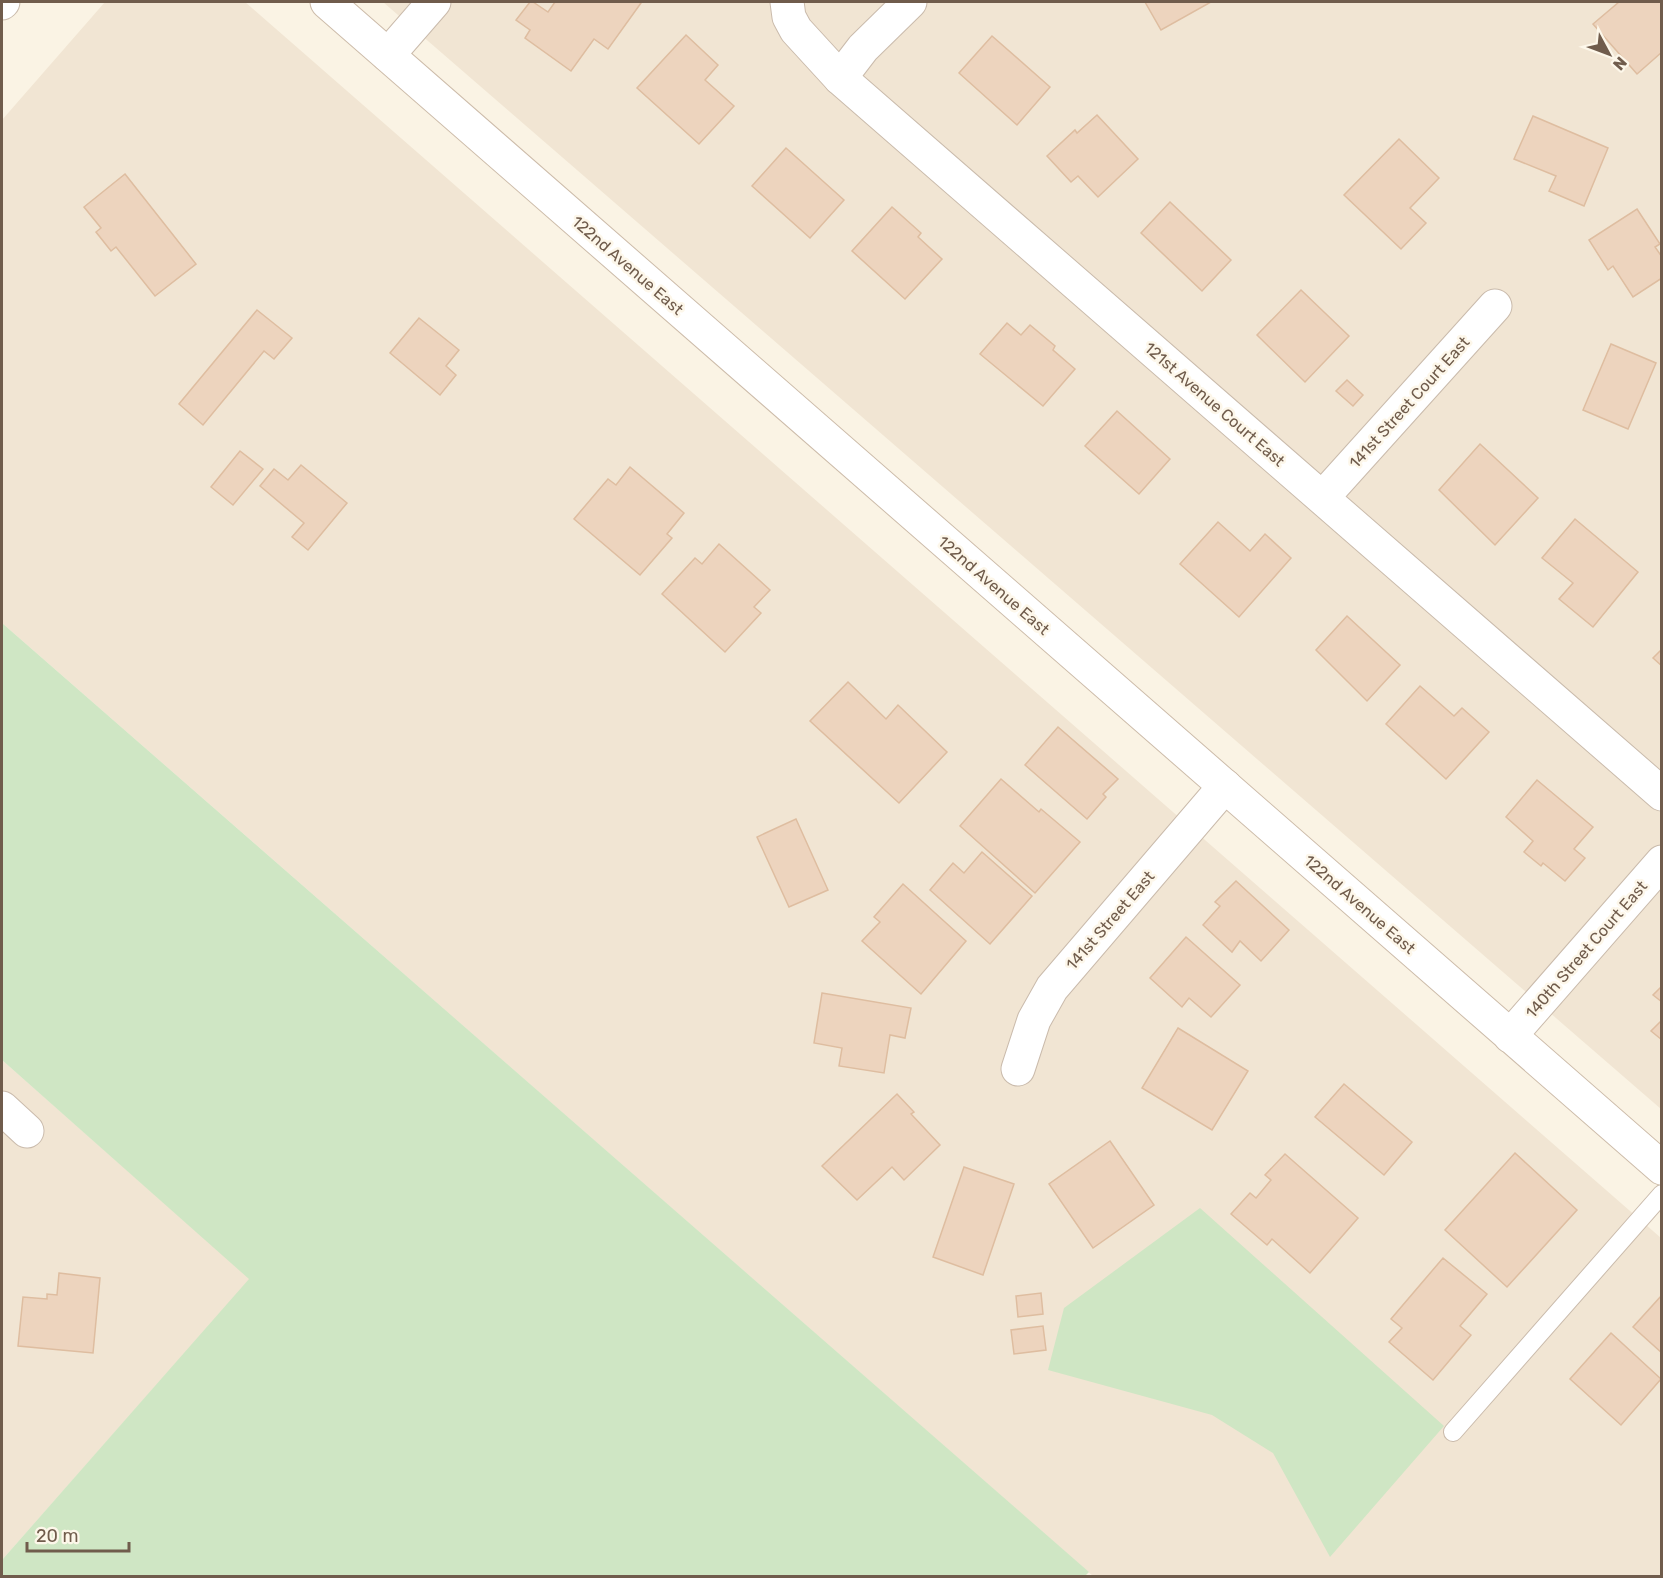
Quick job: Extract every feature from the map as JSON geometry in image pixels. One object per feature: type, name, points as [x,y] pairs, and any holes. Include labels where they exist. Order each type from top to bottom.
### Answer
[{"type":"street","name":"122nd Avenue East","points":[[327,2],[1662,1168]]},
{"type":"street","points":[[388,55],[434,2]]},
{"type":"street","name":"121st Avenue Court East","points":[[787,2],[789,17],[796,30],[840,78],[1662,794]]},
{"type":"street","points":[[840,78],[863,48],[910,2]]},
{"type":"street","name":"141st Street Court East","points":[[1323,497],[1495,306]]},
{"type":"street","name":"141st Street East","points":[[1018,1069],[1034,1020],[1052,988],[1225,786]]},
{"type":"street","name":"140th Street Court East","points":[[1510,1036],[1662,862]]},
{"type":"street","points":[[2,1108],[27,1131]]},
{"type":"lane","points":[[1453,1432],[1662,1194]]},
{"type":"shaded area","points":[[105,2],[245,2],[1661,1238],[1661,1576],[1093,1576],[2,623],[2,120]]},
{"type":"shaded area","points":[[383,2],[1661,2],[1661,1109]]},
{"type":"shaded area","points":[[2,1060],[250,1279],[2,1560]]},
{"type":"green space","points":[[2,623],[1089,1572],[1085,1576],[2,1576],[2,1560],[249,1279],[2,1060]]},
{"type":"green space","points":[[1200,1208],[1444,1426],[1330,1557],[1273,1453],[1212,1415],[1048,1370],[1064,1308]]},
{"type":"building","points":[[530,2],[548,12],[555,2],[641,3],[608,49],[594,39],[571,71],[525,38],[530,30],[516,20]]},
{"type":"building","points":[[1145,2],[1211,2],[1161,30]]},
{"type":"building","points":[[1619,2],[1662,2],[1662,52],[1637,74],[1593,24]]},
{"type":"building","points":[[686,35],[718,65],[705,80],[734,106],[699,144],[637,88]]},
{"type":"building","points":[[992,36],[1050,87],[1017,125],[959,73]]},
{"type":"building","points":[[1097,115],[1138,159],[1098,197],[1078,176],[1071,182],[1047,156],[1075,130],[1077,133]]},
{"type":"building","points":[[1533,116],[1608,148],[1584,206],[1549,191],[1556,176],[1514,159]]},
{"type":"building","points":[[1399,139],[1439,178],[1410,208],[1426,223],[1401,249],[1344,195]]},
{"type":"building","points":[[786,148],[844,200],[810,238],[752,186]]},
{"type":"building","points":[[125,174],[196,264],[155,296],[116,247],[111,251],[96,232],[101,228],[84,207]]},
{"type":"building","points":[[1170,202],[1231,260],[1202,291],[1141,233]]},
{"type":"building","points":[[892,207],[921,233],[918,237],[942,259],[905,299],[852,251]]},
{"type":"building","points":[[1637,209],[1660,244],[1655,247],[1662,257],[1662,278],[1633,297],[1613,266],[1608,270],[1589,240]]},
{"type":"building","points":[[1301,290],[1349,336],[1305,382],[1257,335]]},
{"type":"building","points":[[257,310],[292,338],[274,359],[264,351],[203,425],[179,404]]},
{"type":"building","points":[[419,318],[459,350],[446,366],[456,375],[440,395],[390,353]]},
{"type":"building","points":[[1007,323],[1021,335],[1030,325],[1055,346],[1053,350],[1075,369],[1043,406],[980,354]]},
{"type":"building","points":[[1611,344],[1656,363],[1628,429],[1583,410]]},
{"type":"building","points":[[1347,380],[1363,395],[1353,406],[1336,391]]},
{"type":"building","points":[[1117,411],[1170,459],[1139,494],[1085,446]]},
{"type":"building","points":[[1480,444],[1538,498],[1495,545],[1439,490]]},
{"type":"building","points":[[240,451],[263,469],[233,505],[211,487]]},
{"type":"building","points":[[301,465],[347,503],[308,550],[292,537],[304,523],[260,486],[274,469],[288,480]]},
{"type":"building","points":[[630,467],[684,513],[667,534],[672,538],[640,575],[574,519],[608,479],[616,485]]},
{"type":"building","points":[[1575,519],[1638,572],[1593,627],[1559,599],[1573,583],[1542,558]]},
{"type":"building","points":[[1218,522],[1250,551],[1265,534],[1291,558],[1239,617],[1180,564]]},
{"type":"building","points":[[719,544],[770,590],[754,607],[761,613],[725,652],[662,594],[695,558],[702,564]]},
{"type":"building","points":[[1347,616],[1400,665],[1367,701],[1316,650]]},
{"type":"building","points":[[1662,649],[1662,666],[1653,658]]},
{"type":"building","points":[[848,682],[886,719],[898,705],[947,752],[899,803],[810,721]]},
{"type":"building","points":[[1420,686],[1454,716],[1462,708],[1489,732],[1446,779],[1386,724]]},
{"type":"building","points":[[1058,727],[1118,779],[1103,794],[1106,797],[1087,819],[1025,765]]},
{"type":"building","points":[[1001,779],[1039,812],[1041,809],[1080,842],[1035,893],[960,826]]},
{"type":"building","points":[[1537,780],[1593,827],[1574,849],[1585,858],[1565,881],[1543,863],[1541,866],[1524,852],[1533,841],[1506,817]]},
{"type":"building","points":[[796,819],[828,890],[789,907],[757,837]]},
{"type":"building","points":[[982,852],[1032,896],[990,944],[930,890],[953,863],[964,873]]},
{"type":"building","points":[[1236,881],[1289,930],[1261,961],[1240,941],[1232,952],[1203,925],[1220,906],[1215,902]]},
{"type":"building","points":[[903,884],[966,941],[921,994],[862,941],[880,922],[874,917]]},
{"type":"building","points":[[1186,937],[1240,985],[1211,1017],[1189,998],[1182,1007],[1150,978]]},
{"type":"building","points":[[1662,986],[1662,1002],[1653,995]]},
{"type":"building","points":[[822,993],[911,1008],[905,1038],[890,1035],[884,1073],[839,1066],[842,1048],[814,1043]]},
{"type":"building","points":[[1662,1020],[1662,1040],[1651,1031]]},
{"type":"building","points":[[1178,1028],[1248,1071],[1212,1130],[1142,1088]]},
{"type":"building","points":[[1344,1084],[1412,1142],[1384,1175],[1315,1117]]},
{"type":"building","points":[[897,1094],[914,1112],[911,1114],[940,1145],[904,1180],[892,1167],[857,1200],[822,1166]]},
{"type":"building","points":[[1110,1141],[1154,1205],[1093,1248],[1049,1184]]},
{"type":"building","points":[[1515,1153],[1577,1210],[1507,1287],[1445,1230]]},
{"type":"building","points":[[1285,1154],[1358,1218],[1310,1273],[1272,1239],[1267,1245],[1231,1214],[1250,1193],[1256,1198],[1271,1180],[1265,1175]]},
{"type":"building","points":[[964,1167],[1014,1184],[983,1275],[933,1257]]},
{"type":"building","points":[[1443,1258],[1487,1294],[1460,1326],[1471,1335],[1433,1380],[1389,1342],[1402,1328],[1391,1319]]},
{"type":"building","points":[[59,1273],[100,1278],[93,1353],[18,1346],[23,1297],[47,1299],[47,1294],[57,1295]]},
{"type":"building","points":[[1041,1293],[1043,1314],[1018,1317],[1016,1296]]},
{"type":"building","points":[[1662,1295],[1662,1353],[1633,1327]]},
{"type":"building","points":[[1043,1326],[1046,1350],[1014,1354],[1011,1330]]},
{"type":"building","points":[[1611,1333],[1661,1379],[1621,1425],[1570,1379]]}]
